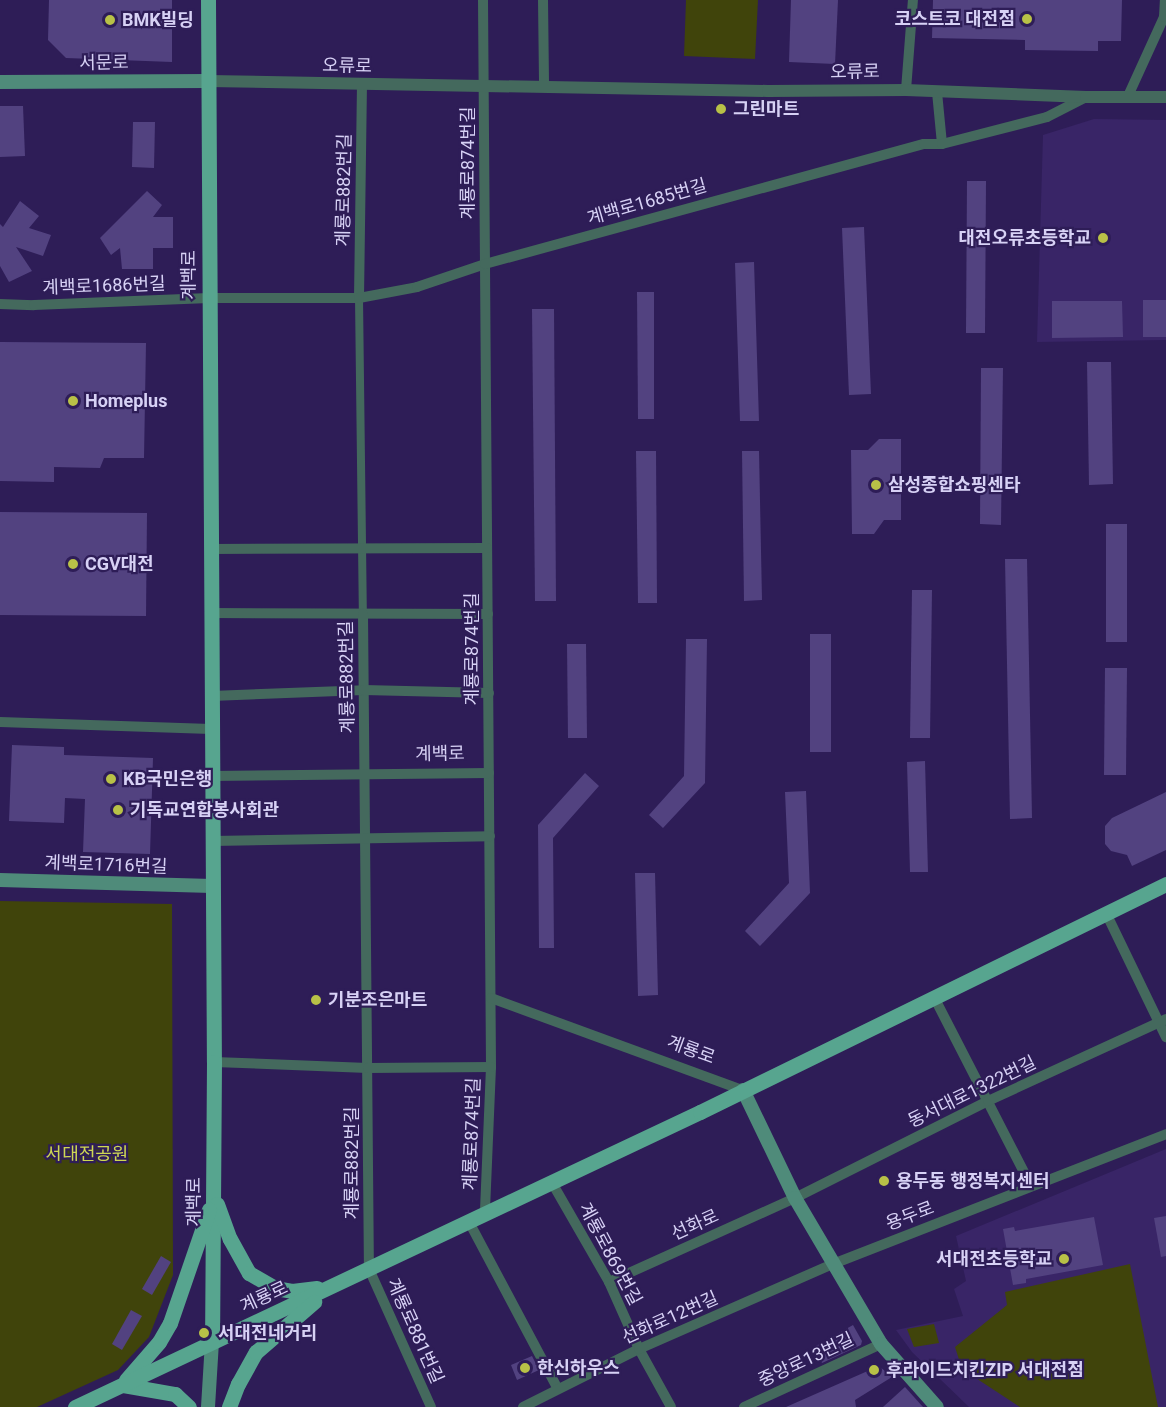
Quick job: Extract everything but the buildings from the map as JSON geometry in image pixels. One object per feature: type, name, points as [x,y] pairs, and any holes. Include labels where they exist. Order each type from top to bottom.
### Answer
[{"type":"main road","name":"계백로","points":[[208,0],[214,1062],[212,1342]]},
{"type":"main road","name":"서문로","points":[[0,82],[208,81]]},
{"type":"main road","name":"계백로1716번길","points":[[0,880],[212,886]]},
{"type":"main road","name":"계룡로","points":[[75,1407],[743,1090],[1166,884]]},
{"type":"main road","points":[[743,1090],[795,1198],[881,1344],[937,1407]]},
{"type":"main road","points":[[214,1195],[230,1239],[249,1273],[275,1288],[292,1291],[335,1285]]},
{"type":"main road","points":[[123,1385],[159,1342],[170,1323],[214,1195]]},
{"type":"main road","points":[[229,1407],[238,1384],[256,1352],[291,1319],[335,1285]]},
{"type":"main road","points":[[208,1407],[212,1342]]},
{"type":"main road","points":[[123,1385],[175,1394],[189,1407]]},
{"type":"street","points":[[483,0],[485,86]]},
{"type":"street","points":[[543,0],[544,87]]},
{"type":"street","points":[[906,90],[913,0]]},
{"type":"street","points":[[1128,96],[1164,17],[1165,0]]},
{"type":"street","name":"오류로","points":[[208,81],[768,91],[906,90],[1086,97],[1166,97]]},
{"type":"street","name":"계룡로882번길","points":[[362,84],[359,298],[369,1269]]},
{"type":"street","name":"계룡로874번길","points":[[485,86],[491,998],[491,1067],[485,1212]]},
{"type":"street","points":[[937,92],[942,144]]},
{"type":"street","name":"계백로1685번길","points":[[209,298],[359,298],[417,287],[485,264],[924,144],[942,144],[1047,117],[1086,97]]},
{"type":"street","name":"계백로1686번길","points":[[0,304],[34,305],[209,298]]},
{"type":"street","points":[[210,549],[487,548]]},
{"type":"street","points":[[211,613],[488,614]]},
{"type":"street","points":[[211,696],[364,690],[489,693]]},
{"type":"street","points":[[0,722],[211,729]]},
{"type":"street","name":"계백로","points":[[211,776],[489,773]]},
{"type":"street","points":[[212,841],[490,836]]},
{"type":"street","points":[[1106,913],[1163,1021],[1166,1037]]},
{"type":"street","points":[[934,997],[1031,1186]]},
{"type":"street","name":"계룡로","points":[[491,998],[743,1090]]},
{"type":"street","name":"동서대로1322번길","points":[[795,1198],[988,1101],[1163,1021]]},
{"type":"street","points":[[214,1062],[368,1068],[491,1067]]},
{"type":"street","name":"용두로","points":[[833,1264],[1166,1134]]},
{"type":"street","name":"계룡로869번길","points":[[552,1181],[609,1282],[639,1349],[671,1407]]},
{"type":"street","name":"선화로","points":[[609,1282],[795,1198]]},
{"type":"street","points":[[468,1220],[558,1389]]},
{"type":"street","name":"선화로12번길","points":[[523,1407],[639,1349],[833,1264]]},
{"type":"street","name":"계룡로881번길","points":[[369,1269],[431,1407]]},
{"type":"street","name":"중앙로13번길","points":[[744,1407],[881,1344]]},
{"type":"shaded area","name":"대전오류초등학교","points":[[1094,119],[1166,120],[1166,340],[1037,342],[1043,135]]},
{"type":"shaded area","name":"서대전초등학교","points":[[1166,1149],[1166,1407],[969,1407],[912,1352],[896,1330],[963,1316],[954,1289],[966,1281],[956,1236]]},
{"type":"green space","points":[[686,0],[758,0],[755,59],[684,56]]},
{"type":"green space","name":"서대전공원","points":[[0,901],[172,904],[173,1275],[149,1337],[118,1370],[37,1407],[0,1407]]},
{"type":"green space","points":[[1130,1264],[1158,1407],[1020,1407],[962,1369],[955,1347],[1007,1305],[1005,1292]]},
{"type":"green space","points":[[934,1324],[939,1343],[914,1347],[907,1329]]},
{"type":"place","name":"코스트코 대전점","points":[[1027,19]]},
{"type":"place","name":"BMK빌딩","points":[[110,20]]},
{"type":"place","name":"그린마트","points":[[721,109]]},
{"type":"place","name":"대전오류초등학교","points":[[1103,238]]},
{"type":"place","name":"Homeplus","points":[[73,401]]},
{"type":"place","name":"삼성종합쇼핑센타","points":[[876,485]]},
{"type":"place","name":"CGV대전","points":[[73,564]]},
{"type":"place","name":"KB국민은행","points":[[111,779]]},
{"type":"place","name":"기독교연합봉사회관","points":[[118,810]]},
{"type":"place","name":"기분조은마트","points":[[316,1000]]},
{"type":"place","name":"용두동 행정복지센터","points":[[884,1181]]},
{"type":"place","name":"서대전초등학교","points":[[1064,1259]]},
{"type":"place","name":"서대전네거리","points":[[204,1333]]},
{"type":"place","name":"한신하우스","points":[[525,1368]]},
{"type":"place","name":"후라이드치킨ZIP 서대전점","points":[[874,1370]]}]
